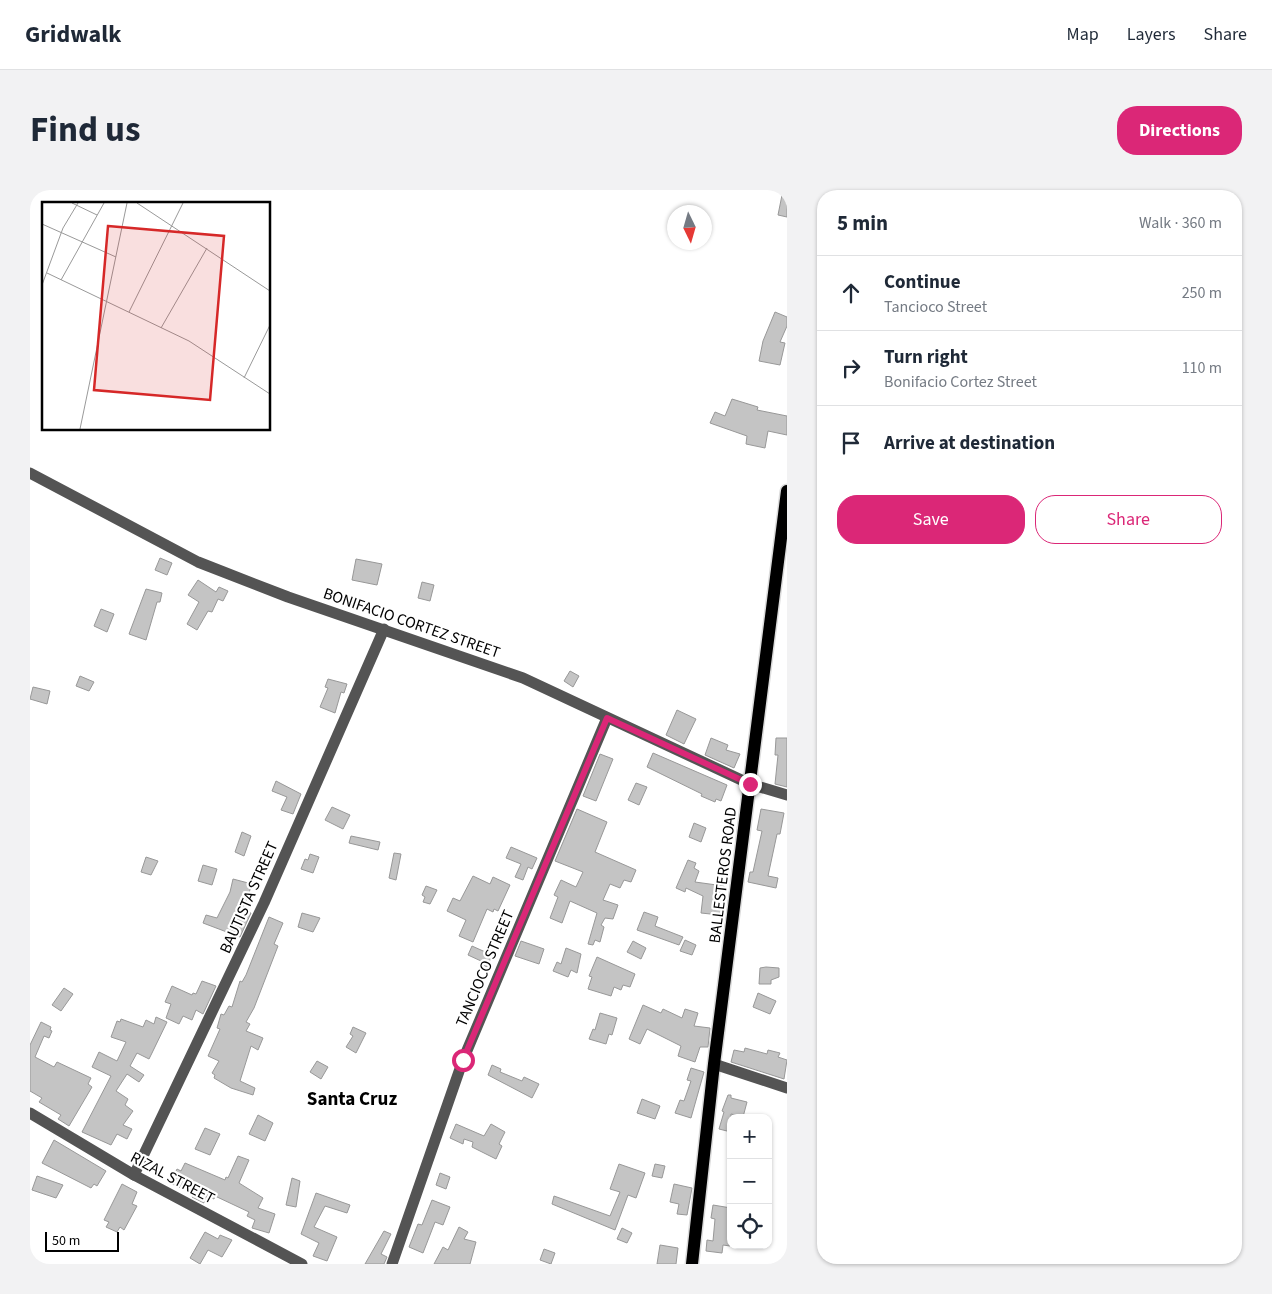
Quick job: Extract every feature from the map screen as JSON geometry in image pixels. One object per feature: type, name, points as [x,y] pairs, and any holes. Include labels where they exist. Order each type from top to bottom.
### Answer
[{"type":"main road","name":"BALLESTEROS ROAD","points":[[692,1264],[714,1064],[787,492]]},
{"type":"street","name":"BONIFACIO CORTEZ STREET","points":[[30,473],[198,562],[288,597],[523,678],[750,784],[787,795]]},
{"type":"street","name":"BAUTISTA STREET","points":[[134,1175],[264,903],[384,629]]},
{"type":"street","name":"TANCIOCO STREET","points":[[392,1264],[463,1060],[607,718]]},
{"type":"street","points":[[714,1064],[787,1088]]},
{"type":"street","name":"RIZAL STREET","points":[[30,1113],[134,1175],[302,1264]]},
{"type":"building","points":[[783,190],[787,190],[787,217],[778,215]]},
{"type":"building","points":[[775,312],[787,317],[787,326],[780,342],[785,343],[780,365],[759,361],[763,341]]},
{"type":"building","points":[[732,399],[758,407],[757,410],[787,416],[787,435],[768,431],[765,448],[746,444],[747,436],[710,423],[715,412],[725,416]]},
{"type":"building","points":[[160,558],[172,563],[167,575],[155,570]]},
{"type":"building","points":[[356,559],[382,564],[377,585],[352,580]]},
{"type":"building","points":[[198,580],[216,592],[219,587],[228,591],[223,601],[218,599],[212,612],[208,611],[197,630],[187,624],[199,602],[188,595]]},
{"type":"building","points":[[422,582],[434,585],[430,601],[418,598]]},
{"type":"building","points":[[146,589],[162,593],[160,602],[157,602],[146,640],[129,634]]},
{"type":"building","points":[[101,609],[114,614],[107,632],[94,626]]},
{"type":"building","points":[[570,671],[579,676],[573,687],[564,681]]},
{"type":"building","points":[[80,676],[94,682],[89,691],[76,686]]},
{"type":"building","points":[[328,679],[347,684],[344,693],[341,692],[335,713],[320,707],[328,688],[325,687]]},
{"type":"building","points":[[33,687],[50,691],[47,704],[30,699]]},
{"type":"building","points":[[677,710],[696,719],[684,744],[666,735]]},
{"type":"building","points":[[711,738],[728,745],[726,750],[740,754],[734,768],[705,755]]},
{"type":"building","points":[[776,738],[787,738],[787,787],[775,784],[778,755],[775,755]]},
{"type":"building","points":[[653,753],[727,785],[721,801],[716,799],[715,802],[701,796],[702,794],[647,767]]},
{"type":"building","points":[[600,754],[613,759],[596,801],[583,796]]},
{"type":"building","points":[[276,781],[301,794],[293,814],[281,810],[287,797],[272,791]]},
{"type":"building","points":[[636,783],[647,787],[639,805],[628,800]]},
{"type":"building","points":[[332,807],[350,815],[343,829],[325,820]]},
{"type":"building","points":[[577,809],[607,822],[595,852],[636,870],[631,882],[624,880],[620,888],[610,884],[603,900],[618,905],[613,919],[605,918],[601,925],[604,927],[600,942],[595,940],[593,945],[588,944],[597,913],[570,901],[562,923],[550,918],[558,897],[554,895],[561,880],[576,887],[583,872],[555,861]]},
{"type":"building","points":[[761,809],[784,813],[780,834],[777,834],[768,876],[778,878],[776,888],[748,882],[750,872],[753,872],[762,831],[757,830]]},
{"type":"building","points":[[694,823],[706,828],[701,842],[689,837]]},
{"type":"building","points":[[242,832],[251,836],[244,856],[235,852]]},
{"type":"building","points":[[351,836],[380,842],[378,850],[349,843]]},
{"type":"building","points":[[511,847],[537,858],[532,869],[528,867],[523,880],[515,877],[521,864],[506,858]]},
{"type":"building","points":[[394,853],[401,854],[396,880],[389,878]]},
{"type":"building","points":[[310,854],[319,857],[313,873],[301,869],[305,859],[308,860]]},
{"type":"building","points":[[146,857],[158,861],[151,875],[141,872]]},
{"type":"building","points":[[688,860],[696,863],[694,868],[699,871],[695,882],[724,886],[720,915],[701,913],[703,896],[686,888],[685,892],[676,888]]},
{"type":"building","points":[[203,865],[217,869],[212,885],[198,881]]},
{"type":"building","points":[[473,876],[490,884],[493,877],[510,885],[498,911],[494,909],[493,912],[487,909],[473,942],[459,936],[466,920],[447,911],[453,898],[460,901]]},
{"type":"building","points":[[233,879],[252,884],[243,910],[251,913],[240,937],[203,923],[206,915],[217,918],[230,892]]},
{"type":"building","points":[[426,886],[437,890],[430,904],[423,902],[425,897],[422,895]]},
{"type":"building","points":[[644,912],[658,917],[655,926],[683,937],[679,945],[637,930]]},
{"type":"building","points":[[302,913],[320,918],[313,932],[298,927]]},
{"type":"building","points":[[269,917],[283,923],[274,944],[278,946],[254,1008],[246,1022],[250,1024],[246,1031],[263,1038],[258,1050],[251,1046],[240,1081],[255,1088],[253,1095],[231,1088],[214,1078],[215,1075],[212,1073],[219,1061],[208,1056],[220,1029],[217,1028],[221,1014],[224,1015],[229,1006],[232,1007],[240,981],[242,982],[246,975]]},
{"type":"building","points":[[685,940],[696,945],[692,955],[680,951]]},
{"type":"building","points":[[521,941],[544,949],[539,964],[515,956]]},
{"type":"building","points":[[633,941],[646,948],[641,959],[627,952]]},
{"type":"building","points":[[472,946],[492,955],[487,967],[479,964],[481,961],[468,955]]},
{"type":"building","points":[[566,948],[581,954],[577,973],[571,970],[568,977],[553,971],[557,962],[561,964]]},
{"type":"building","points":[[597,957],[635,974],[630,987],[623,985],[621,990],[614,987],[611,996],[588,989],[592,977],[589,976]]},
{"type":"building","points":[[760,968],[779,968],[779,977],[771,980],[771,984],[759,984]]},
{"type":"building","points":[[202,981],[216,986],[203,1014],[196,1010],[192,1020],[183,1016],[179,1024],[166,1018],[171,1004],[165,1002],[172,986],[192,995],[193,993],[196,994]]},
{"type":"building","points":[[64,988],[73,994],[61,1011],[52,1005]]},
{"type":"building","points":[[758,993],[776,1001],[770,1014],[753,1007]]},
{"type":"building","points":[[643,1005],[661,1013],[663,1009],[682,1018],[685,1009],[698,1013],[694,1026],[710,1028],[708,1047],[700,1047],[695,1062],[678,1056],[681,1046],[647,1029],[640,1044],[629,1039]]},
{"type":"building","points":[[600,1013],[617,1018],[612,1035],[609,1034],[606,1044],[589,1039],[593,1029],[595,1030]]},
{"type":"building","points":[[156,1017],[167,1022],[149,1059],[137,1053],[130,1066],[144,1075],[139,1082],[127,1074],[116,1091],[128,1099],[125,1105],[133,1111],[123,1125],[132,1129],[127,1139],[117,1134],[111,1145],[82,1132],[111,1076],[92,1067],[99,1052],[117,1061],[126,1042],[111,1037],[117,1021],[120,1022],[121,1019],[143,1027],[146,1020],[154,1024]]},
{"type":"building","points":[[41,1022],[51,1027],[50,1030],[52,1031],[49,1038],[44,1036],[35,1057],[54,1067],[57,1062],[91,1078],[88,1084],[92,1087],[69,1126],[58,1119],[61,1115],[39,1102],[42,1098],[30,1091],[30,1045]]},
{"type":"building","points":[[353,1027],[366,1033],[356,1053],[346,1047],[353,1036],[350,1034]]},
{"type":"building","points":[[745,1048],[767,1054],[768,1050],[780,1053],[778,1057],[787,1060],[784,1079],[731,1062],[734,1050],[744,1052]]},
{"type":"building","points":[[317,1061],[328,1067],[321,1079],[310,1072]]},
{"type":"building","points":[[492,1065],[501,1069],[500,1072],[522,1081],[524,1077],[539,1084],[532,1098],[488,1075]]},
{"type":"building","points":[[691,1068],[704,1072],[691,1118],[675,1113],[680,1100],[684,1101],[691,1081],[687,1080]]},
{"type":"building","points":[[728,1095],[731,1095],[731,1098],[747,1102],[744,1114],[727,1114],[727,1131],[719,1129],[724,1112],[722,1111]]},
{"type":"building","points":[[642,1099],[660,1106],[655,1119],[637,1113]]},
{"type":"building","points":[[258,1115],[273,1123],[265,1141],[249,1134]]},
{"type":"building","points":[[456,1124],[484,1136],[491,1124],[505,1132],[499,1144],[502,1146],[496,1159],[472,1147],[473,1142],[464,1139],[463,1144],[450,1138]]},
{"type":"building","points":[[205,1128],[220,1134],[210,1155],[195,1149]]},
{"type":"building","points":[[54,1140],[106,1171],[97,1186],[94,1184],[91,1188],[42,1163]]},
{"type":"building","points":[[238,1156],[249,1160],[239,1183],[263,1198],[258,1208],[275,1214],[269,1233],[252,1228],[255,1220],[247,1216],[249,1212],[215,1196],[214,1199],[207,1196],[204,1203],[192,1197],[194,1194],[170,1183],[177,1169],[181,1171],[185,1163],[225,1180],[226,1177],[228,1178]]},
{"type":"building","points":[[619,1164],[645,1173],[636,1198],[628,1195],[615,1230],[552,1204],[554,1196],[610,1216],[620,1192],[610,1189]]},
{"type":"building","points":[[655,1164],[665,1166],[662,1178],[652,1176]]},
{"type":"building","points":[[440,1173],[450,1177],[446,1189],[436,1185]]},
{"type":"building","points":[[37,1176],[63,1185],[56,1198],[32,1190]]},
{"type":"building","points":[[292,1178],[300,1181],[296,1207],[286,1205]]},
{"type":"building","points":[[122,1184],[137,1192],[132,1204],[137,1206],[124,1230],[120,1227],[117,1232],[106,1227],[109,1222],[104,1220]]},
{"type":"building","points":[[674,1184],[692,1188],[687,1215],[677,1214],[679,1204],[670,1202]]},
{"type":"building","points":[[316,1193],[350,1205],[347,1213],[325,1206],[314,1227],[337,1237],[327,1261],[313,1256],[319,1243],[301,1234]]},
{"type":"building","points":[[432,1200],[450,1207],[443,1225],[435,1222],[423,1253],[409,1247],[418,1224],[422,1225]]},
{"type":"building","points":[[713,1205],[727,1207],[727,1246],[723,1245],[722,1253],[706,1251],[707,1240],[713,1241],[715,1219],[711,1218]]},
{"type":"building","points":[[459,1227],[468,1232],[464,1239],[476,1242],[470,1264],[434,1264],[443,1247],[448,1250]]},
{"type":"building","points":[[622,1228],[632,1233],[627,1243],[617,1239]]},
{"type":"building","points":[[384,1231],[391,1234],[381,1254],[387,1257],[384,1264],[365,1264]]},
{"type":"building","points":[[205,1232],[218,1239],[220,1235],[232,1240],[222,1257],[208,1250],[200,1264],[190,1258]]},
{"type":"building","points":[[660,1245],[678,1248],[676,1264],[657,1264]]},
{"type":"building","points":[[544,1249],[555,1253],[551,1264],[540,1260]]},
{"type":"district","name":"Santa Cruz","points":[[352,1098]]},
{"type":"route","points":[[463,1060],[607,718],[750,784]]}]
